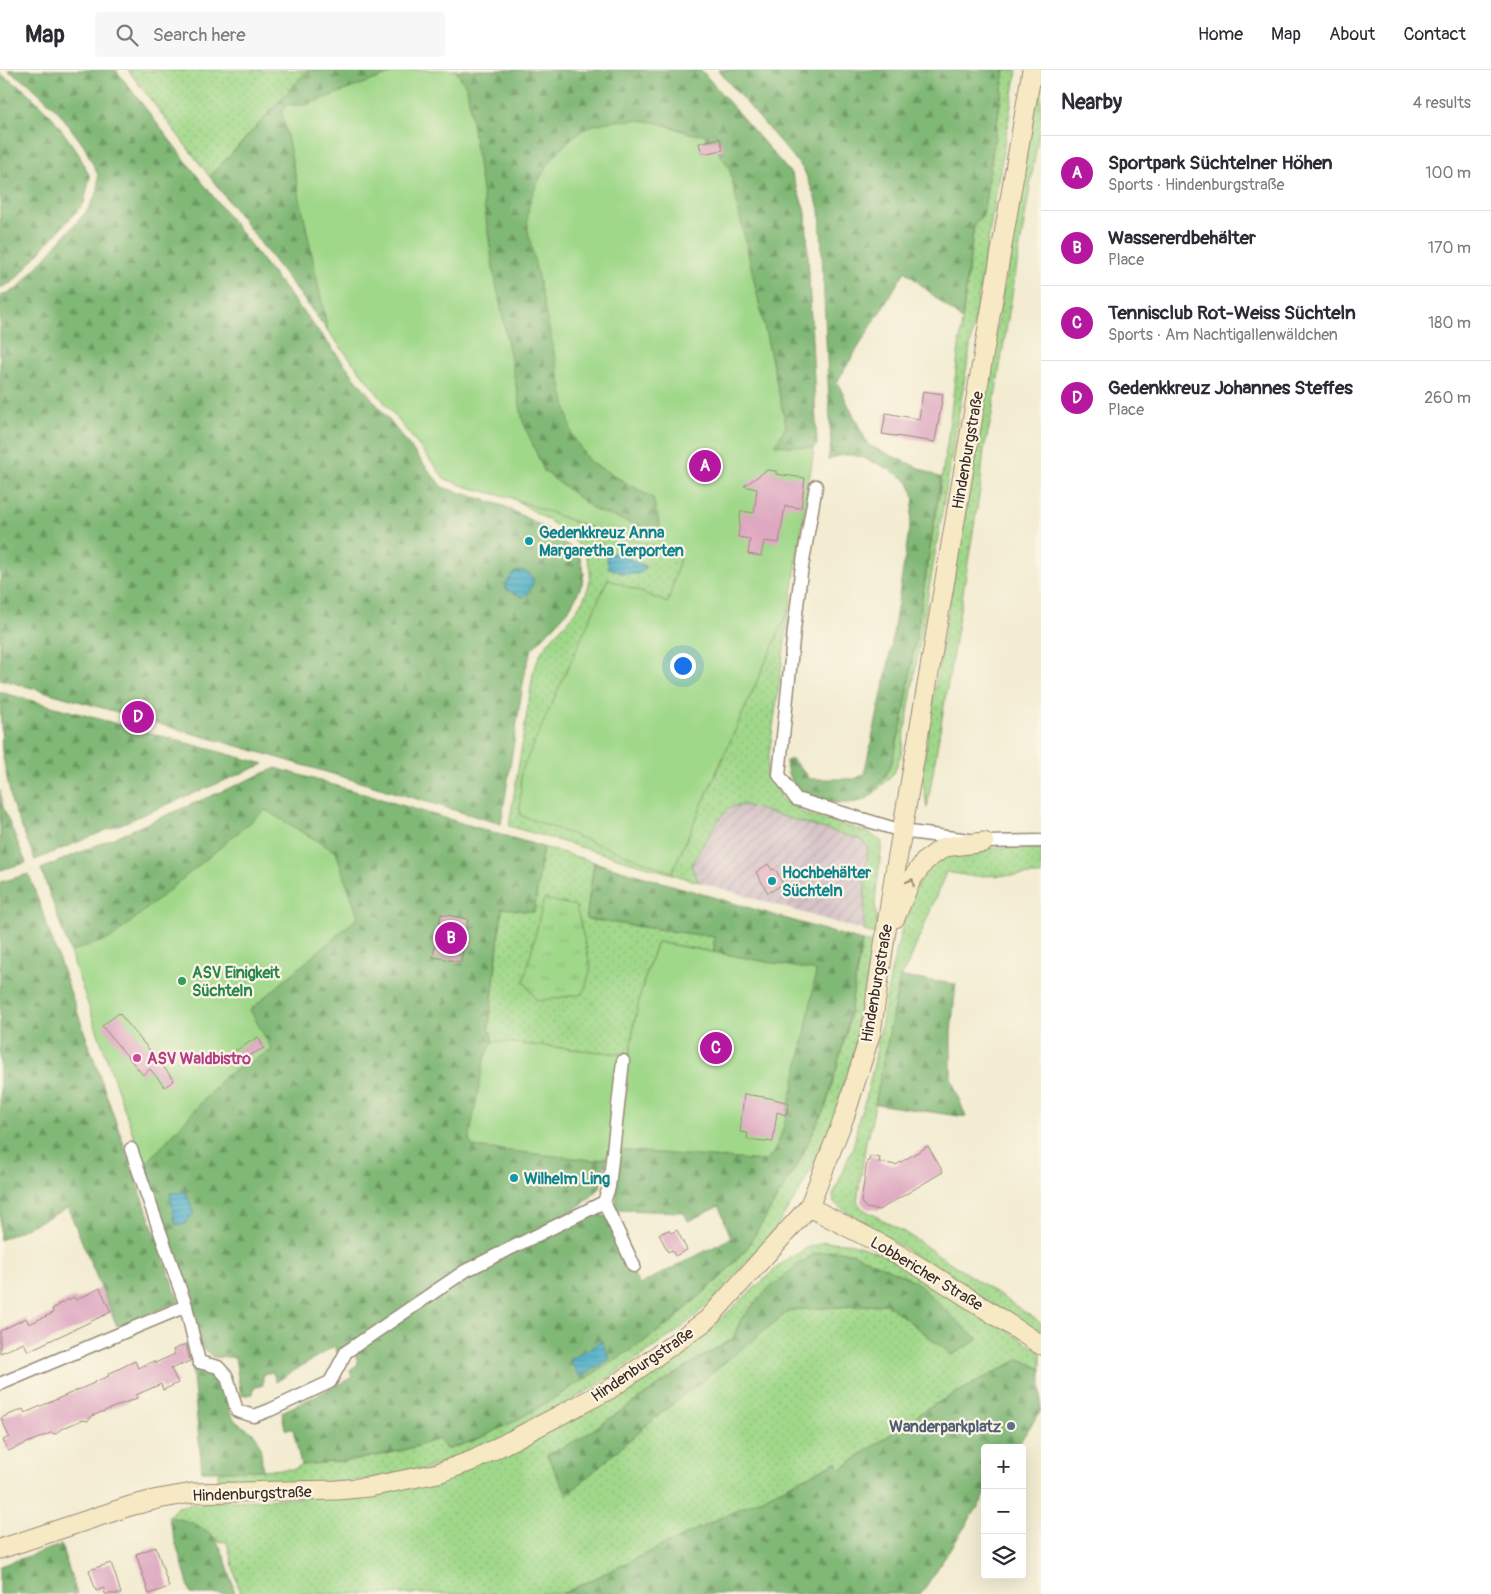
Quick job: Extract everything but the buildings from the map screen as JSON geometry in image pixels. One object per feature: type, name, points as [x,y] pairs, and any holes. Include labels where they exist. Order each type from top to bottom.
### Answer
[{"type":"main road","name":"Hindenburgstraße","points":[[0,1549],[130,1506],[158,1499],[192,1494],[337,1490],[369,1487],[438,1473],[474,1460],[610,1389],[707,1320],[809,1207],[845,1115],[870,1032],[902,830],[1032,70]]},
{"type":"main road","points":[[884,942],[911,880],[925,861],[944,847],[984,842]]},
{"type":"main road","name":"Lobbericher Straße","points":[[809,1207],[875,1241],[930,1273],[1041,1345]]},
{"type":"street","points":[[816,486],[798,592],[779,775],[796,799],[902,830],[984,842],[1041,841]]},
{"type":"street","points":[[622,1061],[609,1187],[604,1202],[634,1266]]},
{"type":"street","points":[[131,1149],[186,1306],[199,1362],[218,1367],[227,1377],[237,1411],[254,1416],[330,1382],[346,1352],[465,1271],[604,1202]]},
{"type":"street","points":[[0,1384],[186,1306]]},
{"type":"shaded area","points":[[744,805],[863,840],[868,845],[864,931],[699,882],[691,866],[719,819],[735,806]]},
{"type":"green space","points":[[7,70],[116,70],[262,260],[442,487],[504,506],[545,528],[579,554],[584,573],[582,584],[576,597],[568,611],[532,649],[525,671],[501,824],[269,755],[0,679],[0,296],[17,289],[87,211],[98,191],[98,175],[84,146],[58,111],[28,83]]},
{"type":"green space","points":[[128,70],[308,70],[210,177]]},
{"type":"green space","points":[[308,70],[401,70],[306,105],[286,105],[282,112],[328,331],[210,177]]},
{"type":"green space","points":[[401,70],[455,70],[467,88],[493,268],[523,422],[544,471],[596,511],[662,534],[653,498],[589,461],[572,435],[528,230],[528,211],[536,186],[550,162],[578,133],[589,127],[630,120],[647,121],[693,134],[705,134],[706,141],[720,138],[723,150],[718,152],[729,167],[786,426],[775,445],[814,448],[790,607],[672,872],[520,815],[521,772],[608,579],[668,603],[681,554],[592,528],[512,498],[467,487],[445,479],[328,331],[282,112],[286,105],[306,105]]},
{"type":"green space","points":[[455,70],[701,70],[792,175],[806,213],[817,445],[814,448],[774,445],[786,426],[729,167],[717,151],[720,138],[706,141],[683,130],[654,122],[626,121],[589,461],[653,498],[662,534],[596,511],[544,471],[523,422],[493,268],[467,88]]},
{"type":"green space","points":[[718,70],[1005,70],[983,215],[974,225],[962,320],[905,271],[837,382],[868,445],[941,478],[903,720],[891,765],[884,778],[875,788],[874,793],[861,801],[837,803],[813,797],[802,791],[794,783],[788,773],[786,761],[792,759],[810,779],[855,779],[864,774],[888,667],[914,498],[909,483],[890,470],[873,462],[848,455],[828,460],[831,443],[820,210],[804,170]]},
{"type":"green space","points":[[1005,70],[1017,70],[901,754],[894,773],[874,793],[875,788],[884,778],[891,765],[903,719],[947,444],[974,225],[983,215]]},
{"type":"green space","points":[[1041,70],[1041,121],[991,420],[984,449],[980,490],[927,808],[922,775],[931,710]]},
{"type":"green space","points":[[0,74],[25,90],[53,118],[78,153],[90,177],[84,203],[13,282],[0,288]]},
{"type":"green space","points":[[512,498],[592,528],[681,554],[668,603],[608,579],[672,872],[790,607],[766,776],[774,780],[783,800],[804,813],[869,833],[882,842],[875,901],[877,927],[875,934],[864,931],[868,846],[862,840],[744,805],[732,807],[724,814],[691,866],[699,882],[509,826],[534,668],[545,646],[572,616],[586,594],[590,575],[587,559],[578,545],[548,520]],"holes":[[[618,554],[645,566],[645,569],[638,574],[619,573]]]},
{"type":"green space","points":[[0,692],[264,764],[35,860],[12,804],[2,751]]},
{"type":"green space","points":[[276,768],[543,847],[534,912],[502,908],[489,1027],[493,1041],[484,1060],[474,1147],[594,1160],[607,1157],[600,1188],[569,1214],[338,1354],[334,1346],[276,1382],[273,1372],[263,1374],[263,1385],[253,1388],[253,1394],[241,1396],[235,1357],[213,1357],[202,1347],[190,1298],[144,1166],[225,1076],[272,1050],[250,1010],[358,917],[336,852],[265,810],[112,938],[70,952],[41,869]]},
{"type":"green space","points":[[0,790],[3,807],[26,863],[0,870]]},
{"type":"green space","name":"ASV Einigkeit Süchteln","points":[[265,810],[336,852],[358,917],[250,1010],[272,1050],[225,1076],[144,1166],[70,952],[112,938]]},
{"type":"green space","points":[[543,847],[594,862],[587,919],[715,937],[714,952],[657,942],[640,998],[630,1055],[493,1041],[489,1028],[502,907],[534,911]]},
{"type":"green space","points":[[967,848],[1041,848],[1041,875],[970,876],[946,872],[910,960],[900,977],[869,1135],[867,1135],[857,1202],[863,1209],[904,1232],[1041,1323],[1041,1336],[834,1203],[833,1196],[854,1144],[859,1118],[866,1098],[891,972],[910,897],[936,858]]},
{"type":"green space","points":[[594,862],[862,941],[847,1030],[827,1103],[800,1160],[747,1248],[722,1276],[670,1323],[548,1402],[480,1438],[447,1450],[438,1439],[404,1450],[356,1460],[301,1465],[293,1429],[285,1429],[282,1412],[352,1378],[350,1370],[358,1364],[355,1352],[434,1297],[513,1251],[598,1213],[608,1218],[639,1285],[731,1238],[719,1206],[688,1221],[684,1212],[616,1210],[620,1150],[766,1161],[779,1141],[794,1084],[816,971],[714,952],[714,937],[586,919]]},
{"type":"green space","points":[[29,874],[179,1302],[117,1326],[68,1208],[0,1240],[0,882]]},
{"type":"green space","points":[[544,899],[576,906],[591,968],[583,994],[537,1001],[524,981]]},
{"type":"green space","points":[[862,941],[873,944],[858,1031],[848,1077],[837,1114],[816,1160],[799,1192],[769,1237],[712,1301],[678,1331],[601,1383],[507,1438],[421,1470],[356,1481],[215,1486],[219,1471],[295,1469],[301,1465],[356,1460],[404,1450],[439,1439],[447,1450],[480,1438],[548,1402],[670,1323],[722,1276],[747,1248],[800,1160],[827,1103],[847,1030]]},
{"type":"green space","points":[[657,942],[816,971],[808,1019],[784,1124],[779,1141],[766,1161],[620,1150],[607,1157],[594,1160],[474,1147],[469,1141],[484,1060],[493,1041],[630,1055],[640,998]]},
{"type":"green space","points":[[900,977],[956,984],[951,1031],[951,1078],[966,1117],[875,1104]]},
{"type":"green space","points":[[824,1242],[849,1243],[874,1251],[909,1267],[1041,1352],[1041,1369],[1020,1359],[928,1408],[839,1470],[837,1462],[562,1594],[240,1594],[227,1542],[218,1541],[195,1525],[168,1517],[177,1507],[207,1502],[368,1495],[612,1395],[699,1338],[781,1264],[805,1249]],"holes":[[[835,1250],[854,1254],[979,1339],[952,1355],[887,1304],[790,1310],[644,1427],[567,1494],[547,1455],[581,1438],[689,1365],[733,1338],[741,1319],[764,1293],[814,1254]]]},
{"type":"green space","points":[[835,1250],[854,1254],[915,1281],[971,1334],[979,1339],[952,1355],[887,1304],[790,1310],[644,1427],[567,1495],[547,1455],[581,1438],[689,1365],[733,1339],[741,1319],[764,1293],[797,1265],[814,1254]]},
{"type":"green space","points":[[1020,1359],[1041,1369],[1041,1410],[1019,1444],[981,1444],[981,1502],[921,1594],[562,1594],[837,1462],[840,1470],[928,1408]]},
{"type":"green space","points":[[192,1366],[220,1380],[232,1416],[239,1424],[253,1433],[258,1440],[263,1470],[202,1471]]},
{"type":"green space","points":[[168,1517],[199,1526],[216,1541],[227,1564],[235,1594],[191,1594]]},
{"type":"green space","points":[[61,1545],[77,1594],[0,1594],[0,1566]]},
{"type":"water","points":[[612,553],[645,566],[645,569],[637,574],[632,574],[622,573],[609,568],[606,558]]},
{"type":"water","points":[[524,571],[533,577],[533,583],[528,594],[522,597],[506,589],[505,584],[515,572]]},
{"type":"water","points":[[186,1192],[194,1213],[184,1225],[175,1224],[170,1193]]},
{"type":"water","points":[[602,1341],[610,1359],[580,1377],[570,1360]]},
{"type":"place","name":"Sportpark Süchtelner Höhen","points":[[705,466]]},
{"type":"place","name":"Gedenkkreuz Anna Margaretha Terporten","points":[[529,541]]},
{"type":"place","name":"Gedenkkreuz Johannes Steffes","points":[[138,717]]},
{"type":"place","name":"Hochbehälter Süchteln","points":[[772,881]]},
{"type":"place","name":"Wassererdbehälter","points":[[451,938]]},
{"type":"place","name":"ASV Einigkeit Süchteln","points":[[182,981]]},
{"type":"place","name":"Tennisclub Rot-Weiss Süchteln","points":[[716,1048]]},
{"type":"place","name":"ASV Waldbistro","points":[[137,1058]]},
{"type":"place","name":"Wilhelm Ling","points":[[514,1178]]},
{"type":"place","name":"Wanderparkplatz","points":[[1011,1426]]}]
